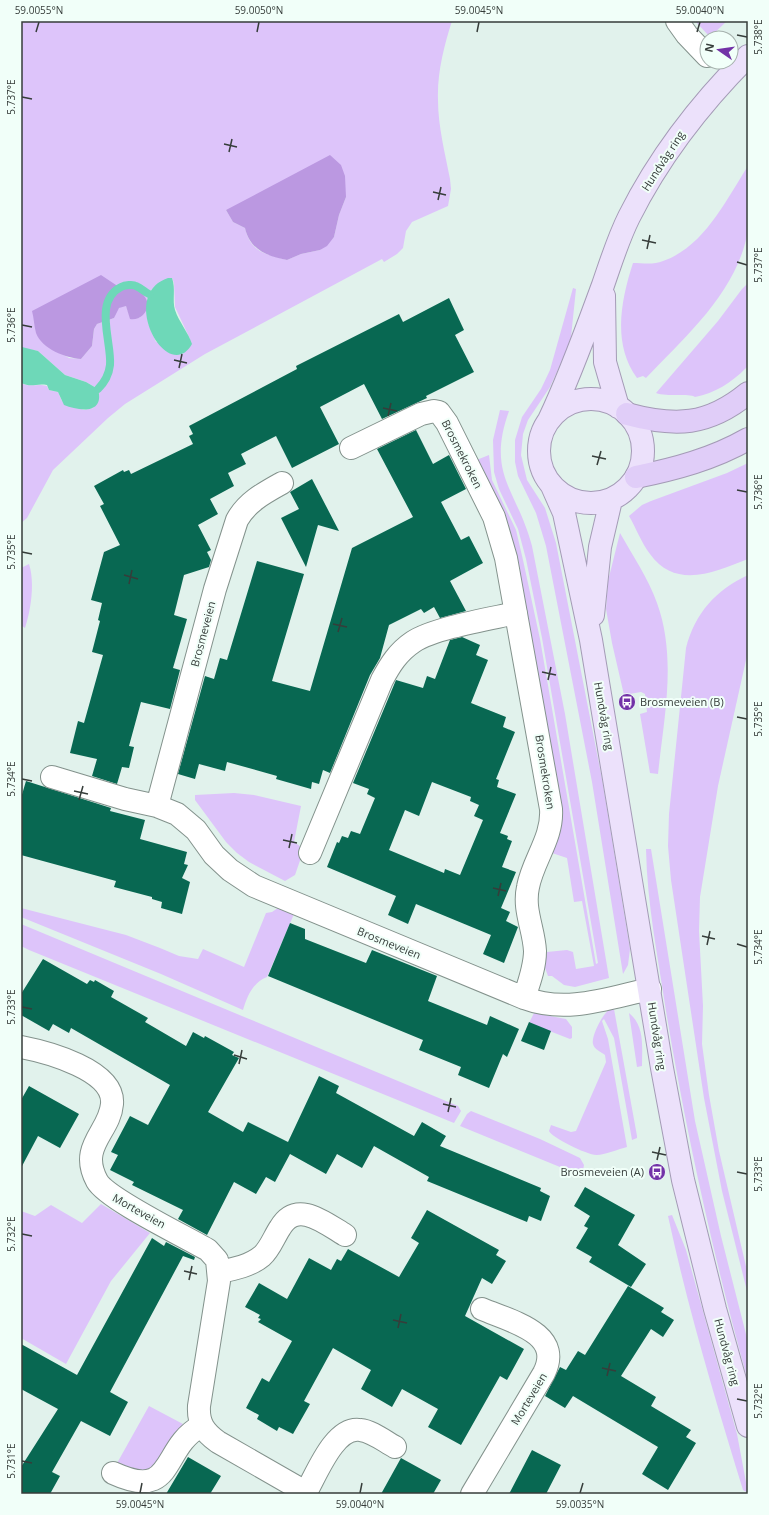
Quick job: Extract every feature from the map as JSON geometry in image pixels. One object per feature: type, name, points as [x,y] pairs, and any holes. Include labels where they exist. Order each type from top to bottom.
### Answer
[{"type":"highway","points":[[622,411],[667,422],[696,420],[720,413],[748,393]]},
{"type":"highway","points":[[636,477],[695,462],[717,454],[748,439]]},
{"type":"main road","name":"Hundvåg ring","points":[[549,420],[565,387],[615,249],[642,193],[669,149],[693,117],[719,70]]},
{"type":"main road","name":"Hundvåg ring","points":[[604,282],[605,362],[622,411]]},
{"type":"main road","points":[[586,400],[603,401],[622,411],[636,426],[641,439],[642,458],[636,477],[629,487],[610,500],[598,503],[585,503],[568,498],[552,486],[544,474],[540,461],[539,447],[542,433],[549,420],[566,406],[586,400]]},
{"type":"main road","name":"Hundvåg ring","points":[[552,486],[564,513],[591,640],[662,1068],[685,1188],[715,1310],[748,1426]]},
{"type":"main road","name":"Hundvåg ring","points":[[591,640],[596,569],[610,500]]},
{"type":"street","points":[[677,21],[687,35],[699,48]]},
{"type":"street","name":"Brosmekroken","points":[[351,448],[422,414],[434,411],[442,415],[494,517],[506,558],[549,789],[552,822],[528,887],[526,908],[534,944],[534,961],[524,998]]},
{"type":"street","name":"Brosmeveien","points":[[157,806],[215,589],[237,520],[242,510],[252,500],[282,484]]},
{"type":"street","points":[[310,853],[382,680],[390,665],[400,653],[423,637],[516,613]]},
{"type":"street","name":"Brosmeveien","points":[[52,777],[125,799],[157,806],[177,814],[196,830],[214,855],[230,870],[254,886],[524,998],[548,1005],[583,1005],[650,989]]},
{"type":"street","name":"Morteveien","points":[[21,1047],[63,1058],[93,1074],[107,1086],[110,1090],[112,1104],[109,1116],[94,1146],[92,1161],[94,1173],[98,1183],[112,1196],[208,1250],[217,1260],[219,1288],[199,1406],[201,1426]]},
{"type":"street","points":[[219,1272],[248,1265],[261,1257],[288,1217],[297,1214],[313,1216],[345,1235]]},
{"type":"street","name":"Morteveien","points":[[472,1494],[544,1373],[547,1367],[549,1353],[541,1337],[482,1309]]},
{"type":"street","points":[[113,1473],[136,1482],[156,1479],[164,1472],[186,1437],[201,1426],[218,1442],[300,1489],[305,1494],[336,1441],[343,1434],[354,1429],[364,1430],[395,1447]]},
{"type":"shaded area","points":[[21,21],[452,21],[446,40],[438,90],[439,120],[451,189],[448,206],[412,222],[406,231],[403,248],[397,254],[384,262],[382,259],[205,354],[125,404],[53,470],[27,518],[21,523],[21,383],[47,386],[49,390],[58,392],[62,401],[84,410],[93,408],[99,397],[98,389],[86,382],[65,375],[38,351],[21,348]],"holes":[[[346,197],[339,215],[334,237],[320,250],[301,254],[287,260],[266,254],[255,248],[251,243],[245,228],[233,222],[226,210]],[[172,278],[174,283],[175,307],[190,339],[156,342],[148,323],[147,309],[139,318],[131,319],[126,306],[123,306],[116,311],[114,318],[97,324],[94,329],[92,346],[81,359],[69,358],[44,344],[122,289],[130,286],[138,288],[147,301],[151,290]]]},
{"type":"shaded area","points":[[695,21],[727,21],[717,30],[703,30]]},
{"type":"shaded area","points":[[330,155],[341,165],[345,176],[346,197],[339,215],[334,237],[327,246],[320,250],[301,254],[287,260],[260,251],[247,236],[245,228],[233,222],[226,210]]},
{"type":"shaded area","points":[[748,166],[748,230],[742,252],[733,273],[722,293],[693,329],[646,378],[643,376],[637,378],[629,365],[624,351],[621,322],[625,292],[633,263],[659,262],[678,254],[690,245],[713,221]]},
{"type":"shaded area","points":[[101,275],[122,289],[130,286],[138,288],[147,301],[148,305],[146,312],[141,317],[130,319],[126,306],[119,308],[114,318],[97,324],[94,329],[92,346],[81,359],[62,355],[43,344],[36,333],[32,311]]},
{"type":"shaded area","points":[[168,278],[172,278],[173,282],[175,310],[192,344],[182,354],[171,354],[160,346],[152,333],[147,317],[147,301],[153,287]]},
{"type":"shaded area","points":[[748,283],[748,365],[746,368],[722,387],[695,397],[688,395],[666,395],[656,393],[718,321]]},
{"type":"shaded area","points":[[573,288],[576,289],[571,337],[550,387],[528,420],[523,434],[521,455],[527,480],[545,508],[556,543],[602,779],[630,949],[628,965],[623,974],[592,782],[546,546],[536,513],[518,476],[515,462],[515,440],[522,417],[541,389],[550,370]]},
{"type":"shaded area","points":[[22,347],[38,351],[65,375],[86,382],[98,389],[98,403],[89,409],[77,409],[64,405],[58,392],[49,390],[47,385],[28,385],[21,383]]},
{"type":"shaded area","points":[[500,410],[509,411],[503,433],[501,451],[502,467],[506,481],[526,526],[532,546],[565,714],[609,978],[575,987],[564,985],[552,976],[548,976],[544,965],[547,952],[567,950],[573,952],[576,969],[594,966],[582,901],[574,902],[567,858],[552,853],[557,833],[474,461],[489,455],[492,480],[516,530],[540,639],[596,964],[598,963],[542,638],[526,559],[518,529],[499,489],[494,472],[493,440]]},
{"type":"shaded area","points":[[748,463],[748,559],[709,573],[696,575],[684,575],[672,572],[660,565],[650,554],[641,540],[629,516],[642,505],[727,473]]},
{"type":"shaded area","points":[[620,533],[645,576],[657,603],[663,624],[668,666],[666,709],[658,774],[650,773],[640,714],[647,712],[645,694],[641,692],[624,695],[606,609],[608,581]]},
{"type":"shaded area","points":[[29,564],[32,579],[32,596],[25,628],[21,625],[21,568]]},
{"type":"shaded area","points":[[748,575],[748,651],[718,786],[700,897],[699,931],[703,1006],[702,1044],[719,1151],[748,1275],[748,1295],[722,1191],[704,1098],[671,880],[668,846],[669,814],[686,648],[695,624],[708,604],[726,588]]},
{"type":"shaded area","points":[[234,793],[254,795],[301,806],[294,842],[304,849],[295,875],[285,881],[249,862],[237,853],[226,842],[195,800],[195,795]]},
{"type":"shaded area","points":[[646,849],[651,849],[695,1121],[721,1236],[748,1342],[748,1381],[702,1198],[683,1105],[653,930],[648,890]]},
{"type":"shaded area","points":[[21,908],[126,935],[179,956],[198,959],[203,949],[244,967],[266,913],[272,912],[278,908],[294,914],[267,977],[257,983],[248,995],[243,1010],[161,974],[21,917]]},
{"type":"shaded area","points":[[21,924],[458,1106],[461,1111],[454,1123],[29,950],[21,946]]},
{"type":"shaded area","points":[[610,1009],[614,1009],[637,1138],[632,1140],[614,1038],[604,1019],[602,1021],[608,1039],[627,1147],[600,1155],[593,1155],[571,1146],[551,1134],[549,1131],[551,1125],[571,1132],[576,1131],[606,1062],[605,1055],[595,1047],[593,1040],[598,1025]]},
{"type":"shaded area","points":[[534,1013],[566,1019],[572,1027],[572,1038],[570,1039],[529,1023]]},
{"type":"shaded area","points":[[629,1013],[638,1024],[642,1037],[642,1066],[637,1067]]},
{"type":"shaded area","points":[[471,1111],[540,1139],[580,1158],[584,1165],[582,1176],[460,1126],[467,1114]]},
{"type":"shaded area","points":[[101,1204],[150,1233],[111,1281],[66,1364],[21,1338],[21,1211],[35,1216],[51,1205],[82,1223]]},
{"type":"shaded area","points":[[672,1215],[686,1250],[737,1434],[748,1493],[743,1490],[693,1320],[668,1216]]},
{"type":"shaded area","points":[[149,1406],[183,1424],[162,1463],[149,1474],[116,1465]]},
{"type":"building","points":[[449,298],[464,330],[455,335],[474,372],[426,396],[427,398],[382,419],[364,384],[320,407],[339,444],[292,468],[276,436],[241,454],[246,464],[228,473],[234,486],[210,499],[218,514],[198,525],[211,550],[207,552],[211,560],[209,567],[184,575],[174,615],[187,619],[173,668],[180,670],[170,709],[141,702],[129,746],[134,747],[129,768],[122,767],[117,784],[92,776],[97,759],[70,753],[78,721],[84,723],[103,655],[92,652],[100,621],[98,620],[102,603],[91,600],[104,552],[120,545],[100,506],[104,504],[94,486],[123,470],[124,472],[129,470],[131,474],[193,444],[189,436],[193,434],[189,426],[297,369],[296,366],[399,314],[403,322]]},
{"type":"building","points":[[416,430],[433,464],[449,455],[466,489],[441,502],[461,540],[469,536],[483,563],[450,581],[466,611],[440,618],[434,607],[424,613],[421,609],[389,625],[380,658],[370,675],[330,773],[323,770],[319,784],[312,782],[311,789],[276,779],[277,776],[227,762],[225,771],[199,764],[195,779],[178,774],[205,676],[214,679],[220,658],[227,660],[257,561],[304,574],[272,681],[310,691],[352,548],[413,517],[377,449]]},
{"type":"building","points":[[312,479],[339,531],[318,525],[306,567],[281,518],[299,509],[290,492]]},
{"type":"building","points":[[462,637],[480,645],[476,655],[488,660],[471,703],[506,717],[503,727],[515,732],[496,779],[499,780],[497,787],[516,794],[500,833],[508,836],[507,839],[512,841],[502,867],[516,872],[501,908],[510,912],[506,921],[518,927],[504,963],[483,954],[491,935],[416,904],[408,924],[388,915],[396,896],[327,867],[337,842],[339,843],[342,836],[348,838],[351,831],[360,834],[375,798],[367,794],[369,789],[353,783],[396,680],[423,688],[427,676],[435,679],[450,640]],"holes":[[[432,782],[471,797],[470,801],[479,805],[474,816],[483,820],[460,875],[445,869],[444,873],[389,850],[405,810],[419,816]]]},
{"type":"building","points":[[26,781],[111,808],[110,811],[145,820],[140,839],[187,852],[184,864],[188,865],[182,878],[190,882],[182,914],[161,908],[162,902],[152,899],[152,897],[114,887],[116,881],[21,855],[21,798]]},
{"type":"building","points":[[290,923],[305,929],[305,939],[366,963],[372,950],[437,976],[428,1001],[487,1025],[490,1016],[519,1029],[507,1057],[503,1054],[489,1088],[458,1075],[461,1067],[419,1050],[423,1040],[268,976]]},
{"type":"building","points":[[43,959],[87,984],[90,980],[94,982],[95,980],[114,991],[111,997],[148,1018],[145,1022],[186,1046],[193,1032],[204,1038],[205,1036],[234,1052],[232,1055],[239,1058],[208,1112],[243,1132],[248,1122],[288,1142],[319,1076],[339,1086],[336,1093],[414,1136],[422,1122],[446,1136],[440,1146],[541,1188],[540,1191],[550,1196],[541,1221],[529,1216],[527,1222],[427,1181],[429,1177],[374,1146],[362,1168],[337,1154],[326,1174],[290,1154],[275,1182],[266,1177],[256,1194],[234,1182],[207,1235],[178,1219],[183,1210],[132,1185],[134,1182],[110,1170],[118,1155],[111,1152],[130,1116],[148,1125],[170,1085],[71,1028],[69,1033],[53,1024],[49,1031],[21,1015],[21,994]]},
{"type":"building","points":[[529,1022],[551,1031],[544,1050],[521,1041]]},
{"type":"building","points":[[29,1086],[79,1114],[60,1148],[38,1136],[21,1168],[21,1100]]},
{"type":"building","points":[[585,1187],[635,1215],[618,1245],[646,1264],[631,1287],[589,1262],[592,1257],[576,1248],[588,1228],[584,1226],[590,1216],[574,1206]]},
{"type":"building","points":[[427,1210],[499,1250],[496,1255],[506,1261],[492,1284],[482,1278],[465,1316],[524,1349],[507,1380],[500,1376],[461,1445],[428,1427],[438,1409],[402,1389],[392,1407],[361,1389],[371,1370],[333,1348],[304,1401],[310,1404],[293,1434],[279,1427],[277,1431],[257,1419],[259,1415],[246,1408],[262,1378],[269,1382],[292,1341],[258,1322],[261,1319],[258,1318],[260,1315],[245,1307],[259,1283],[287,1299],[309,1258],[331,1270],[337,1259],[341,1261],[348,1249],[399,1277],[419,1243],[411,1238]]},
{"type":"building","points":[[152,1238],[164,1246],[166,1242],[195,1257],[194,1260],[183,1256],[110,1392],[128,1402],[110,1436],[81,1421],[52,1472],[60,1476],[50,1494],[21,1494],[21,1467],[58,1409],[21,1389],[21,1344],[77,1375]]},
{"type":"building","points":[[628,1286],[664,1308],[661,1312],[674,1320],[663,1337],[651,1329],[621,1376],[656,1397],[651,1406],[691,1430],[686,1437],[696,1443],[668,1490],[642,1474],[658,1447],[573,1396],[565,1408],[545,1396],[560,1367],[566,1370],[578,1351],[585,1355]]},
{"type":"building","points":[[532,1450],[561,1465],[546,1494],[509,1494]]},
{"type":"building","points":[[188,1457],[221,1476],[210,1494],[166,1494]]},
{"type":"building","points":[[401,1458],[441,1480],[433,1494],[381,1494]]},
{"type":"waterway","points":[[98,389],[103,384],[109,372],[110,365],[106,323],[108,302],[113,293],[121,287],[127,285],[135,285],[149,294]]},
{"type":"place","name":"Brosmeveien (B)","points":[[627,702]]},
{"type":"place","name":"Brosmeveien (A)","points":[[657,1172]]}]
